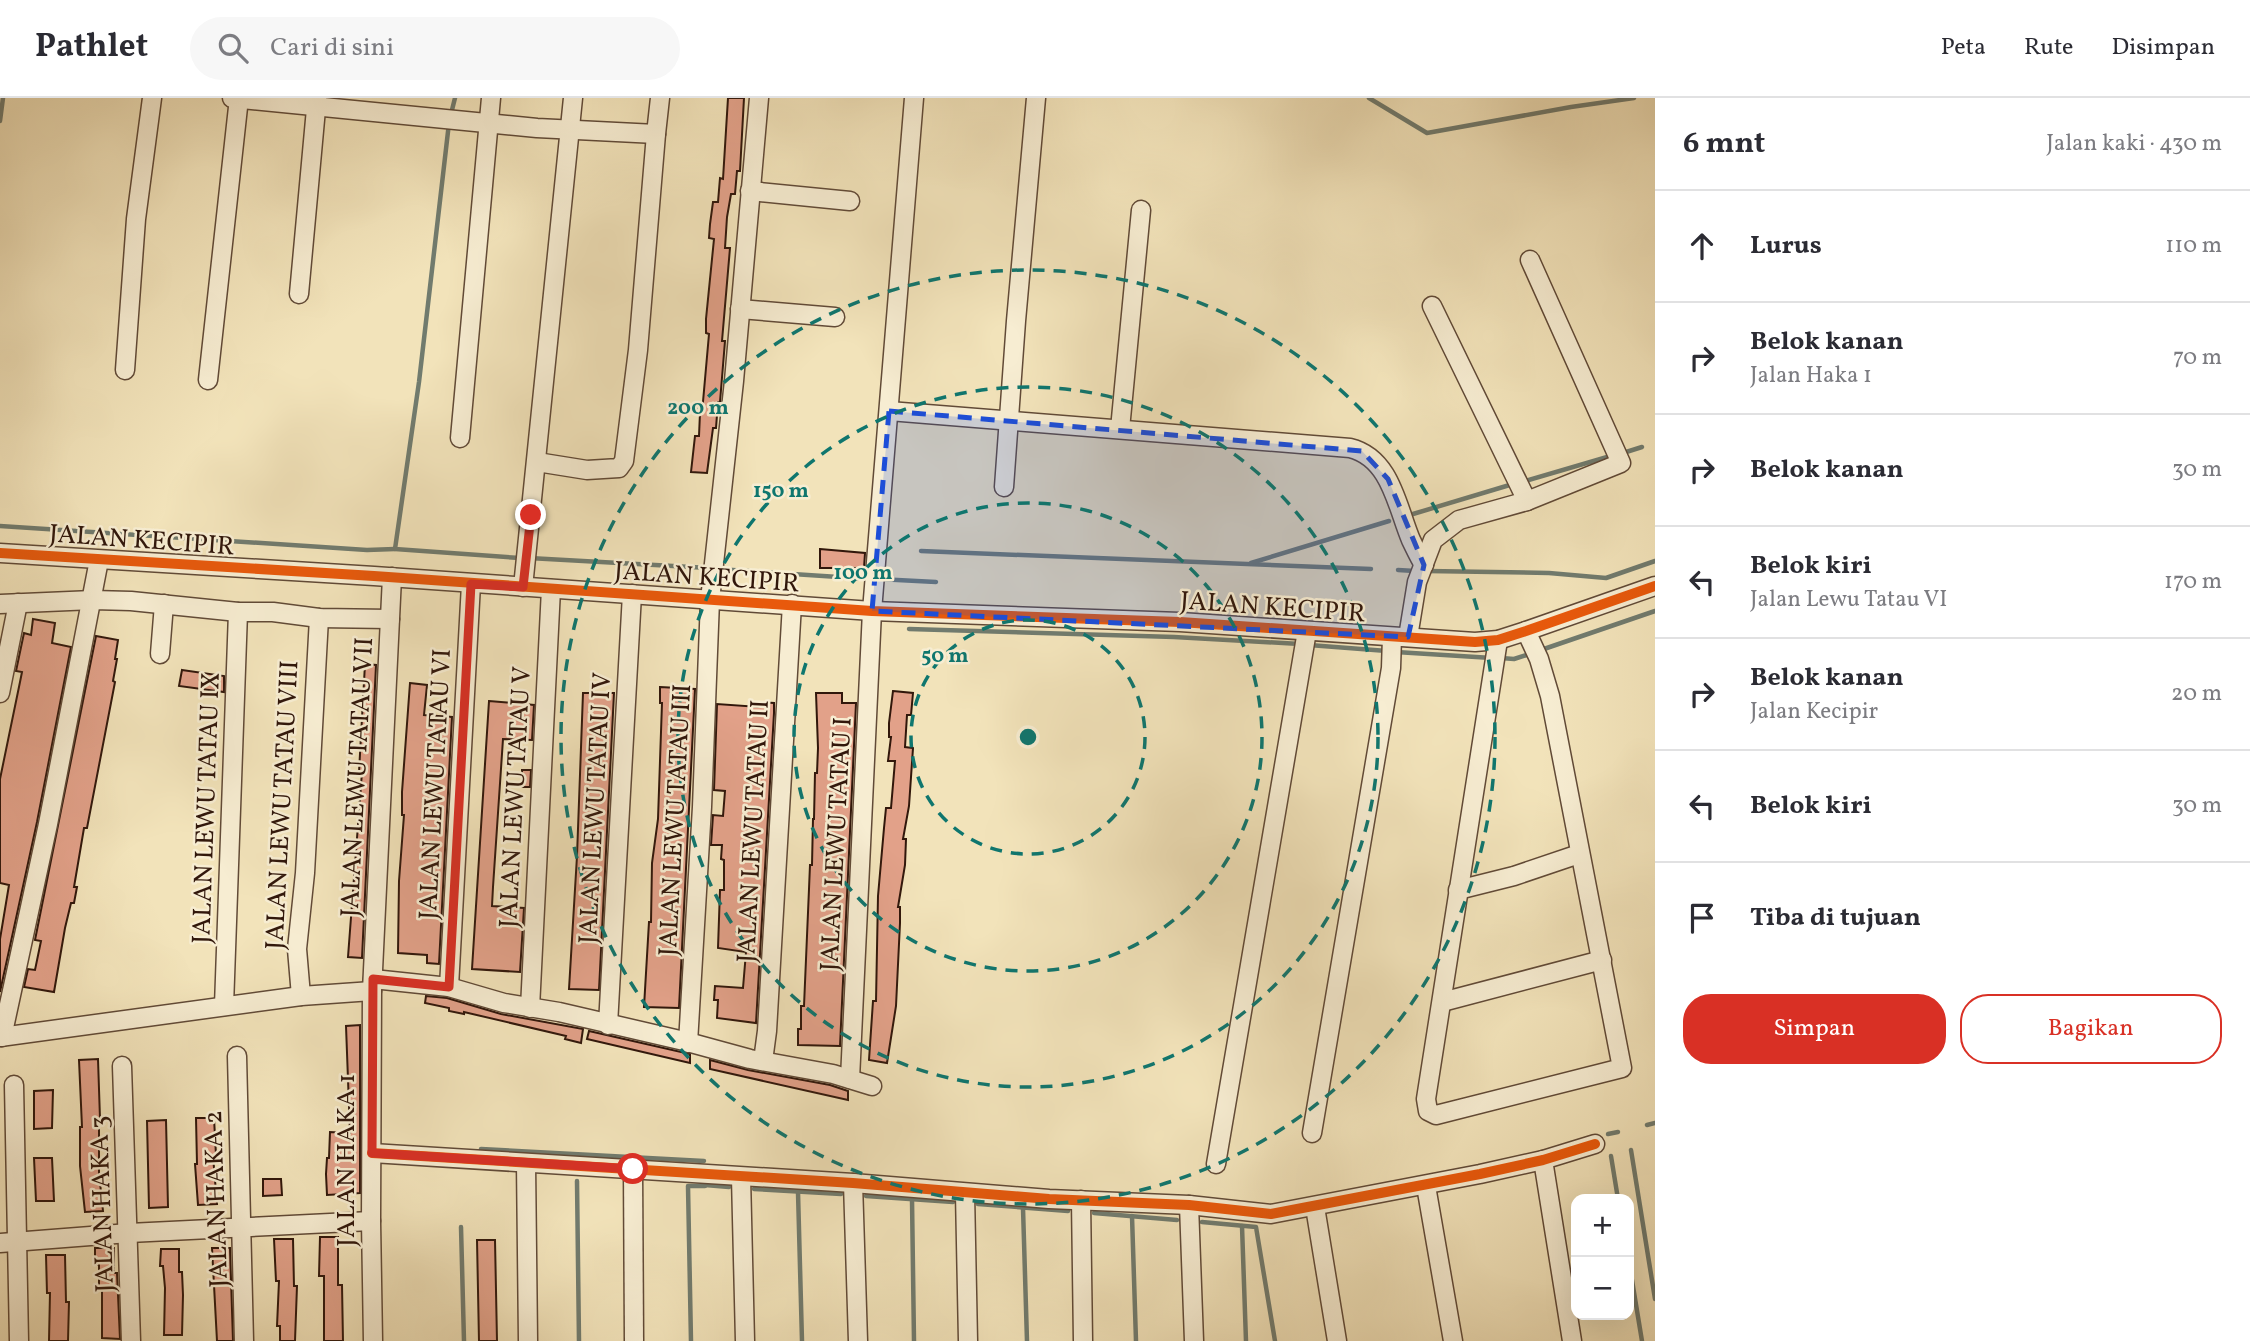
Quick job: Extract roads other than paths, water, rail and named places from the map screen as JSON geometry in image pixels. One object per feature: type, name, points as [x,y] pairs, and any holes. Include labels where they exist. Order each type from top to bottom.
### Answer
[{"type":"street","points":[[125,370],[136,219],[152,98]]},
{"type":"street","points":[[232,98],[399,106],[448,119],[569,130],[656,134]]},
{"type":"street","points":[[208,380],[239,98]]},
{"type":"street","points":[[460,438],[491,98]]},
{"type":"street","points":[[525,570],[573,98]]},
{"type":"street","points":[[537,462],[599,470],[620,468],[624,461],[638,350],[660,98]]},
{"type":"street","name":"JALAN LEWU TATAU III","points":[[688,1043],[702,807],[710,600],[759,98]]},
{"type":"street","name":"JALAN LEWU TATAU I","points":[[850,1079],[872,611],[914,98]]},
{"type":"street","points":[[1004,487],[1036,98]]},
{"type":"street","points":[[299,294],[317,102]]},
{"type":"street","points":[[750,191],[850,201]]},
{"type":"street","points":[[1120,429],[1141,210]]},
{"type":"street","points":[[1312,1133],[1391,668],[1417,582],[1433,540],[1459,520],[1527,501],[1621,463],[1530,260]]},
{"type":"street","points":[[1432,306],[1527,501]]},
{"type":"street","points":[[740,309],[835,317]]},
{"type":"street","points":[[889,411],[1362,451],[1388,479],[1410,538],[1424,565]]},
{"type":"street","name":"JALAN KECIPIR","points":[[0,553],[471,584],[525,570],[551,589],[872,611],[1180,622],[1306,642],[1475,642],[1495,653],[1532,645],[1655,586]]},
{"type":"street","points":[[99,559],[93,600],[1,1037],[372,985],[449,987],[505,1003],[559,1012],[872,1086]]},
{"type":"street","name":"JALAN LEWU TATAU VII","points":[[372,985],[392,577]]},
{"type":"street","name":"JALAN LEWU TATAU VI","points":[[449,987],[471,584]]},
{"type":"street","name":"JALAN LEWU TATAU V","points":[[530,1008],[551,589]]},
{"type":"street","name":"JALAN LEWU TATAU IV","points":[[608,1025],[632,594]]},
{"type":"street","points":[[0,604],[93,600],[238,612],[293,613],[319,618],[390,620]]},
{"type":"street","points":[[0,693],[18,603]]},
{"type":"street","points":[[160,654],[164,604]]},
{"type":"street","name":"JALAN LEWU TATAU II","points":[[763,1061],[768,1018],[792,604]]},
{"type":"street","name":"JALAN LEWU TATAU IX","points":[[224,1006],[238,612]]},
{"type":"street","name":"JALAN LEWU TATAU VIII","points":[[300,996],[297,949],[319,618]]},
{"type":"street","points":[[1216,1164],[1306,642]]},
{"type":"street","points":[[1495,653],[1426,1099],[1428,1111],[1436,1115],[1622,1068],[1550,696],[1532,645]]},
{"type":"street","points":[[1458,890],[1514,876],[1580,854]]},
{"type":"street","points":[[1442,1002],[1602,960]]},
{"type":"street","name":"JALAN HAKA 1","points":[[372,985],[373,1341]]},
{"type":"street","name":"JALAN HAKA 2","points":[[237,1056],[244,1341]]},
{"type":"street","name":"JALAN HAKA 3","points":[[122,1066],[131,1341]]},
{"type":"street","points":[[14,1085],[8,1242],[19,1341]]},
{"type":"street","points":[[372,1153],[853,1183],[965,1193],[1189,1205],[1256,1214],[1285,1213],[1426,1186],[1543,1160],[1595,1144]]},
{"type":"street","points":[[1543,1160],[1572,1341]]},
{"type":"street","points":[[526,1163],[528,1341]]},
{"type":"street","points":[[633,1169],[634,1341]]},
{"type":"street","points":[[741,1177],[745,1341]]},
{"type":"street","points":[[853,1183],[858,1341]]},
{"type":"street","points":[[1426,1186],[1453,1341]]},
{"type":"street","points":[[965,1193],[968,1341]]},
{"type":"street","points":[[1081,1199],[1083,1341]]},
{"type":"street","points":[[1189,1205],[1194,1341]]},
{"type":"street","points":[[1315,1207],[1337,1341]]},
{"type":"street","points":[[8,1242],[371,1221]]},
{"type":"waterway","points":[[0,121],[3,98]]},
{"type":"waterway","points":[[451,114],[455,98]]},
{"type":"waterway","points":[[1369,98],[1427,133],[1634,98]]},
{"type":"waterway","points":[[449,123],[419,382],[395,549],[520,558]]},
{"type":"waterway","points":[[1623,453],[1642,447]]},
{"type":"waterway","points":[[1522,482],[1614,455]]},
{"type":"waterway","points":[[1413,514],[1513,484]]},
{"type":"waterway","points":[[1251,563],[1389,521]]},
{"type":"waterway","points":[[0,526],[367,550],[395,549]]},
{"type":"waterway","points":[[921,551],[1371,569]]},
{"type":"waterway","points":[[529,558],[709,568]]},
{"type":"waterway","points":[[1427,571],[1549,573],[1606,578],[1655,561]]},
{"type":"waterway","points":[[717,569],[869,579]]},
{"type":"waterway","points":[[1398,570],[1415,571]]},
{"type":"waterway","points":[[878,579],[936,582]]},
{"type":"waterway","points":[[1541,650],[1655,611]]},
{"type":"waterway","points":[[909,629],[1174,637],[1300,644]]},
{"type":"waterway","points":[[1309,645],[1387,651]]},
{"type":"waterway","points":[[1396,652],[1492,658]]},
{"type":"waterway","points":[[1501,658],[1514,659],[1533,653]]},
{"type":"waterway","points":[[1647,1125],[1655,1123]]},
{"type":"waterway","points":[[1608,1134],[1618,1132]]},
{"type":"waterway","points":[[481,1149],[704,1161]]},
{"type":"waterway","points":[[1631,1150],[1655,1299]]},
{"type":"waterway","points":[[1611,1156],[1617,1194]]},
{"type":"waterway","points":[[577,1181],[579,1341]]},
{"type":"waterway","points":[[705,1185],[729,1187]]},
{"type":"waterway","points":[[691,1341],[688,1186],[705,1186]]},
{"type":"waterway","points":[[754,1189],[841,1194]]},
{"type":"waterway","points":[[798,1192],[802,1341]]},
{"type":"waterway","points":[[866,1196],[953,1202]]},
{"type":"waterway","points":[[912,1199],[914,1341]]},
{"type":"waterway","points":[[978,1204],[1068,1211]]},
{"type":"waterway","points":[[1023,1208],[1027,1341]]},
{"type":"waterway","points":[[1094,1213],[1177,1220]]},
{"type":"waterway","points":[[1132,1216],[1136,1341]]},
{"type":"waterway","points":[[1202,1222],[1256,1227],[1275,1341]]},
{"type":"waterway","points":[[1242,1226],[1246,1341]]},
{"type":"waterway","points":[[461,1227],[464,1341]]},
{"type":"waterway","points":[[1634,1292],[1642,1341]]}]
